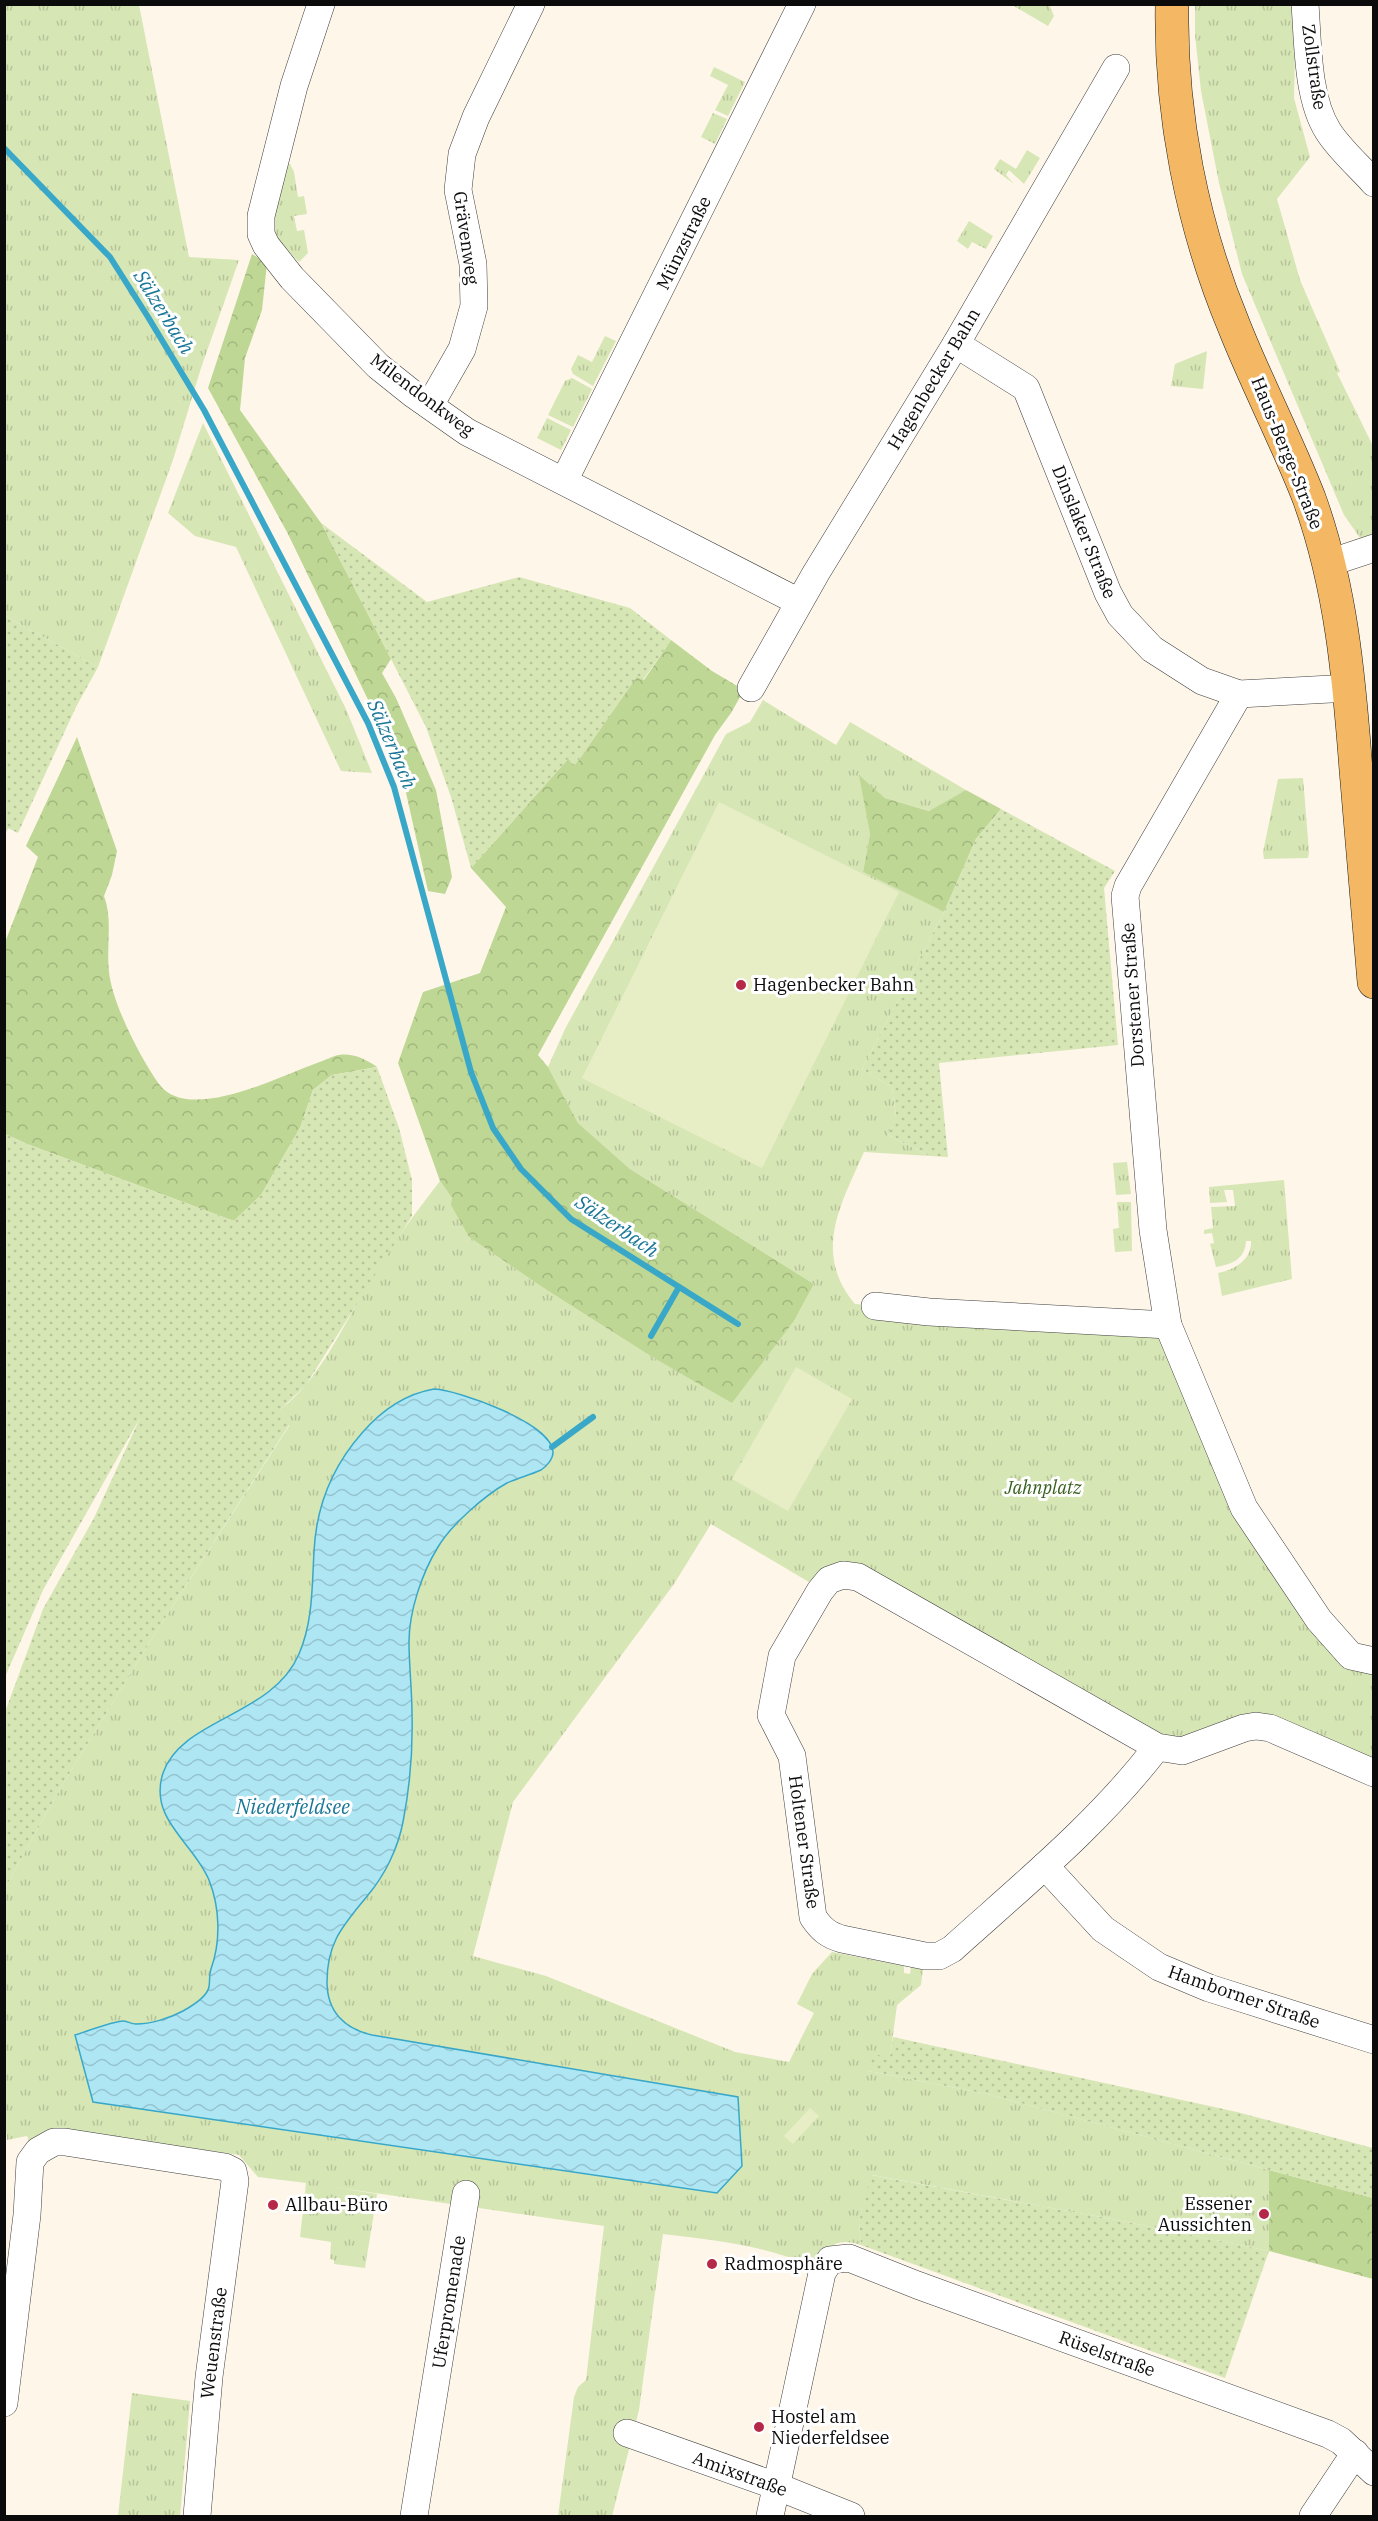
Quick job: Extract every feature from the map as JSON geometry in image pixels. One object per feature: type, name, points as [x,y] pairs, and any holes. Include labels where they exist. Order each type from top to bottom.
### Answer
[{"type":"main road","name":"Haus-Berge-Straße","points":[[1172,4],[1174,75],[1181,135],[1202,235],[1234,326],[1309,498],[1329,563],[1341,622],[1350,688],[1371,921],[1374,982]]},
{"type":"street","name":"Milendonkweg","points":[[321,4],[282,133],[261,216],[261,234],[272,254],[358,347],[397,382],[467,432],[799,602]]},
{"type":"street","name":"Grävenweg","points":[[430,405],[462,349],[474,306],[474,273],[458,190],[462,154],[476,117],[531,4]]},
{"type":"street","name":"Münzstraße","points":[[564,481],[802,4]]},
{"type":"street","name":"Zollstraße","points":[[1305,4],[1313,88],[1321,118],[1335,140],[1374,183]]},
{"type":"street","name":"Hagenbecker Bahn","points":[[751,688],[799,602],[956,344],[1116,68]]},
{"type":"street","name":"Dinslaker Straße","points":[[956,344],[1026,388],[1090,550],[1120,615],[1152,649],[1202,681],[1239,694],[1350,688]]},
{"type":"street","points":[[1329,563],[1374,548]]},
{"type":"street","name":"Dorstener Straße","points":[[1168,1325],[1153,1230],[1125,896],[1128,886],[1239,694]]},
{"type":"street","points":[[875,1306],[929,1312],[1168,1325],[1244,1508],[1319,1620],[1351,1656],[1374,1661]]},
{"type":"street","name":"Holtener Straße","points":[[843,1575],[858,1577],[1157,1747],[1136,1775],[1044,1866],[952,1949],[939,1956],[925,1956],[833,1937],[821,1928],[813,1917],[792,1756],[771,1716],[782,1656],[820,1591],[829,1580],[843,1575]]},
{"type":"street","points":[[1157,1747],[1182,1751],[1227,1733],[1257,1726],[1270,1728],[1374,1773]]},
{"type":"street","name":"Hamborner Straße","points":[[1044,1866],[1103,1929],[1159,1967],[1209,1988],[1374,2040]]},
{"type":"street","name":"Weuenstraße","points":[[4,2403],[27,2215],[30,2162],[38,2151],[54,2142],[65,2142],[225,2167],[233,2171],[236,2181],[209,2377],[196,2517]]},
{"type":"street","name":"Uferpromenade","points":[[414,2517],[466,2194]]},
{"type":"street","name":"Rüselstraße","points":[[776,2486],[822,2273],[830,2260],[849,2258],[917,2285],[1317,2430],[1341,2441],[1374,2472]]},
{"type":"street","name":"Amixstraße","points":[[627,2433],[776,2486],[851,2517]]},
{"type":"street","points":[[1313,2517],[1355,2453]]},
{"type":"street","points":[[770,2517],[776,2486]]},
{"type":"green space","points":[[4,5],[139,5],[189,257],[239,260],[201,368],[173,460],[98,667],[5,616]]},
{"type":"green space","points":[[1012,5],[1051,5],[1054,16],[1048,26]]},
{"type":"green space","points":[[1195,5],[1296,5],[1294,98],[1310,157],[1277,199],[1300,280],[1340,372],[1337,373],[1373,446],[1373,537],[1360,538],[1344,515],[1242,274],[1219,183],[1201,91],[1195,35]]},
{"type":"green space","points":[[714,67],[745,82],[728,116],[715,110],[728,85],[710,76]]},
{"type":"green space","points":[[713,113],[727,119],[715,144],[701,137]]},
{"type":"green space","points":[[1027,150],[1040,158],[1024,184],[1009,170],[1006,175],[1014,184],[994,169],[1000,159],[1016,169]]},
{"type":"green space","points":[[287,164],[290,164],[294,172],[298,197],[304,196],[307,214],[294,216],[297,231],[304,230],[308,253],[299,262],[287,251],[274,229],[276,200]]},
{"type":"green space","points":[[969,221],[993,236],[986,249],[972,242],[968,249],[957,241]]},
{"type":"green space","points":[[252,254],[267,263],[262,310],[245,358],[240,410],[321,523],[391,659],[382,673],[396,698],[436,790],[452,877],[445,894],[428,891],[400,766],[288,534],[208,388]]},
{"type":"green space","points":[[605,336],[616,341],[593,386],[573,374],[571,369],[578,355],[592,362]]},
{"type":"green space","points":[[1207,351],[1203,389],[1171,386],[1175,364]]},
{"type":"green space","points":[[572,378],[592,389],[573,427],[548,415],[565,381]]},
{"type":"green space","points":[[547,418],[571,430],[561,450],[537,438]]},
{"type":"green space","points":[[203,423],[346,709],[372,773],[341,771],[236,547],[195,536],[168,513]]},
{"type":"green space","points":[[321,523],[427,602],[519,577],[630,608],[671,640],[643,680],[637,677],[574,766],[568,759],[471,868],[451,797],[426,727]]},
{"type":"green space","points":[[5,616],[98,667],[76,707],[18,833],[8,828],[5,835]]},
{"type":"green space","points":[[671,640],[712,671],[744,690],[715,735],[538,1055],[548,1067],[578,1123],[630,1169],[814,1284],[794,1321],[732,1403],[652,1357],[469,1237],[451,1205],[452,1198],[440,1181],[398,1063],[423,992],[480,973],[506,907],[471,868],[568,759],[578,761],[637,676],[644,680]]},
{"type":"green space","name":"Jahnplatz","points":[[763,700],[836,745],[850,722],[966,790],[930,811],[885,798],[860,776],[870,834],[863,872],[944,912],[862,1069],[892,1087],[896,1117],[888,1135],[930,1156],[864,1152],[840,1209],[835,1228],[833,1247],[835,1266],[842,1285],[855,1304],[1161,1328],[1242,1510],[1373,1665],[1373,1769],[1270,1725],[1181,1748],[859,1574],[819,1588],[711,1524],[674,1584],[513,1802],[473,1956],[546,1976],[735,2052],[789,2062],[814,2013],[797,2004],[812,1974],[832,1952],[904,1966],[904,1973],[910,1974],[911,1967],[923,1969],[921,1985],[897,2005],[890,2057],[869,2071],[987,2094],[1269,2170],[1269,2251],[1117,2220],[872,2175],[859,2222],[861,2245],[845,2242],[833,2245],[824,2254],[816,2268],[761,2249],[663,2234],[639,2410],[612,2516],[558,2516],[574,2397],[578,2387],[586,2380],[604,2226],[333,2187],[377,2194],[365,2268],[334,2264],[334,2260],[330,2259],[331,2242],[300,2237],[306,2183],[258,2177],[239,2155],[65,2130],[29,2141],[27,2136],[7,2140],[5,2119],[5,1888],[61,1787],[156,1632],[289,1426],[281,1409],[307,1383],[329,1353],[383,1260],[440,1181],[452,1198],[469,1237],[652,1357],[732,1402],[794,1321],[814,1284],[630,1169],[578,1123],[548,1067],[565,1029],[726,734],[750,722]]},
{"type":"green space","points":[[77,737],[117,851],[112,875],[104,896],[109,924],[108,962],[111,985],[128,1030],[159,1084],[173,1095],[191,1099],[212,1098],[258,1086],[339,1055],[359,1057],[377,1067],[332,1075],[313,1090],[300,1128],[261,1195],[234,1221],[5,1134],[4,945],[38,857],[26,846]]},
{"type":"green space","points":[[859,775],[885,798],[929,811],[966,790],[1001,809],[976,839],[944,912],[863,872],[870,834]]},
{"type":"green space","points":[[1303,778],[1308,858],[1264,859],[1263,852],[1278,779]]},
{"type":"green space","name":"Hagenbecker Bahn","points":[[719,802],[899,892],[762,1168],[582,1078]]},
{"type":"green space","points":[[1001,809],[1115,871],[1104,888],[1118,1045],[939,1063],[948,1157],[930,1156],[888,1135],[896,1116],[892,1087],[862,1069],[944,912],[976,839]]},
{"type":"green space","points":[[377,1067],[399,1128],[412,1180],[412,1216],[306,1385],[281,1409],[289,1425],[156,1632],[61,1787],[5,1888],[5,1712],[43,1609],[94,1518],[140,1418],[43,1590],[5,1677],[5,1134],[234,1221],[261,1195],[300,1128],[313,1090],[332,1075]]},
{"type":"green space","points":[[1127,1162],[1131,1194],[1116,1195],[1113,1163]]},
{"type":"green space","points":[[1284,1180],[1292,1279],[1222,1296],[1218,1273],[1241,1263],[1249,1254],[1251,1241],[1246,1241],[1243,1252],[1237,1260],[1216,1267],[1210,1244],[1214,1243],[1212,1233],[1204,1234],[1204,1230],[1213,1228],[1211,1207],[1235,1206],[1233,1190],[1224,1190],[1227,1202],[1210,1203],[1209,1187]]},
{"type":"green space","points":[[1117,1202],[1131,1202],[1132,1251],[1115,1252],[1113,1229],[1119,1228]]},
{"type":"green space","points":[[796,1367],[852,1399],[788,1511],[732,1479]]},
{"type":"green space","points":[[893,2037],[1237,2112],[1373,2148],[1373,2198],[987,2094],[869,2071],[871,2054],[890,2057]]},
{"type":"green space","points":[[810,2108],[819,2116],[793,2144],[784,2136]]},
{"type":"green space","points":[[1269,2170],[1373,2198],[1373,2279],[1269,2251]]},
{"type":"green space","points":[[871,2175],[1117,2220],[1269,2251],[1225,2378],[861,2245],[859,2222]]},
{"type":"green space","points":[[132,2393],[190,2401],[180,2516],[118,2516]]},
{"type":"water","name":"Niederfeldsee","points":[[434,1389],[463,1395],[521,1420],[549,1441],[553,1455],[541,1470],[498,1488],[460,1520],[438,1547],[422,1580],[414,1605],[410,1630],[412,1741],[403,1822],[398,1842],[385,1870],[338,1934],[328,1968],[327,1982],[330,2002],[346,2024],[372,2035],[738,2097],[742,2166],[717,2193],[93,2102],[75,2035],[119,2021],[142,2024],[166,2018],[195,2004],[209,1987],[218,1936],[213,1891],[202,1867],[167,1817],[160,1789],[163,1773],[173,1755],[188,1740],[249,1705],[286,1675],[304,1642],[311,1604],[315,1535],[322,1504],[334,1474],[351,1446],[377,1418],[403,1399]]},
{"type":"waterway","name":"Sälzerbach","points":[[4,148],[110,257],[148,317],[204,410],[368,723],[394,787],[471,1072],[493,1128],[521,1169],[571,1219],[738,1324]]},
{"type":"waterway","points":[[651,1336],[679,1287]]},
{"type":"waterway","points":[[552,1447],[593,1417]]},
{"type":"place","name":"Hagenbecker Bahn","points":[[741,985]]},
{"type":"place","name":"Allbau-Büro","points":[[273,2205]]},
{"type":"place","name":"Essener Aussichten","points":[[1264,2214]]},
{"type":"place","name":"Radmosphäre","points":[[712,2264]]},
{"type":"place","name":"Hostel am Niederfeldsee","points":[[759,2427]]}]
